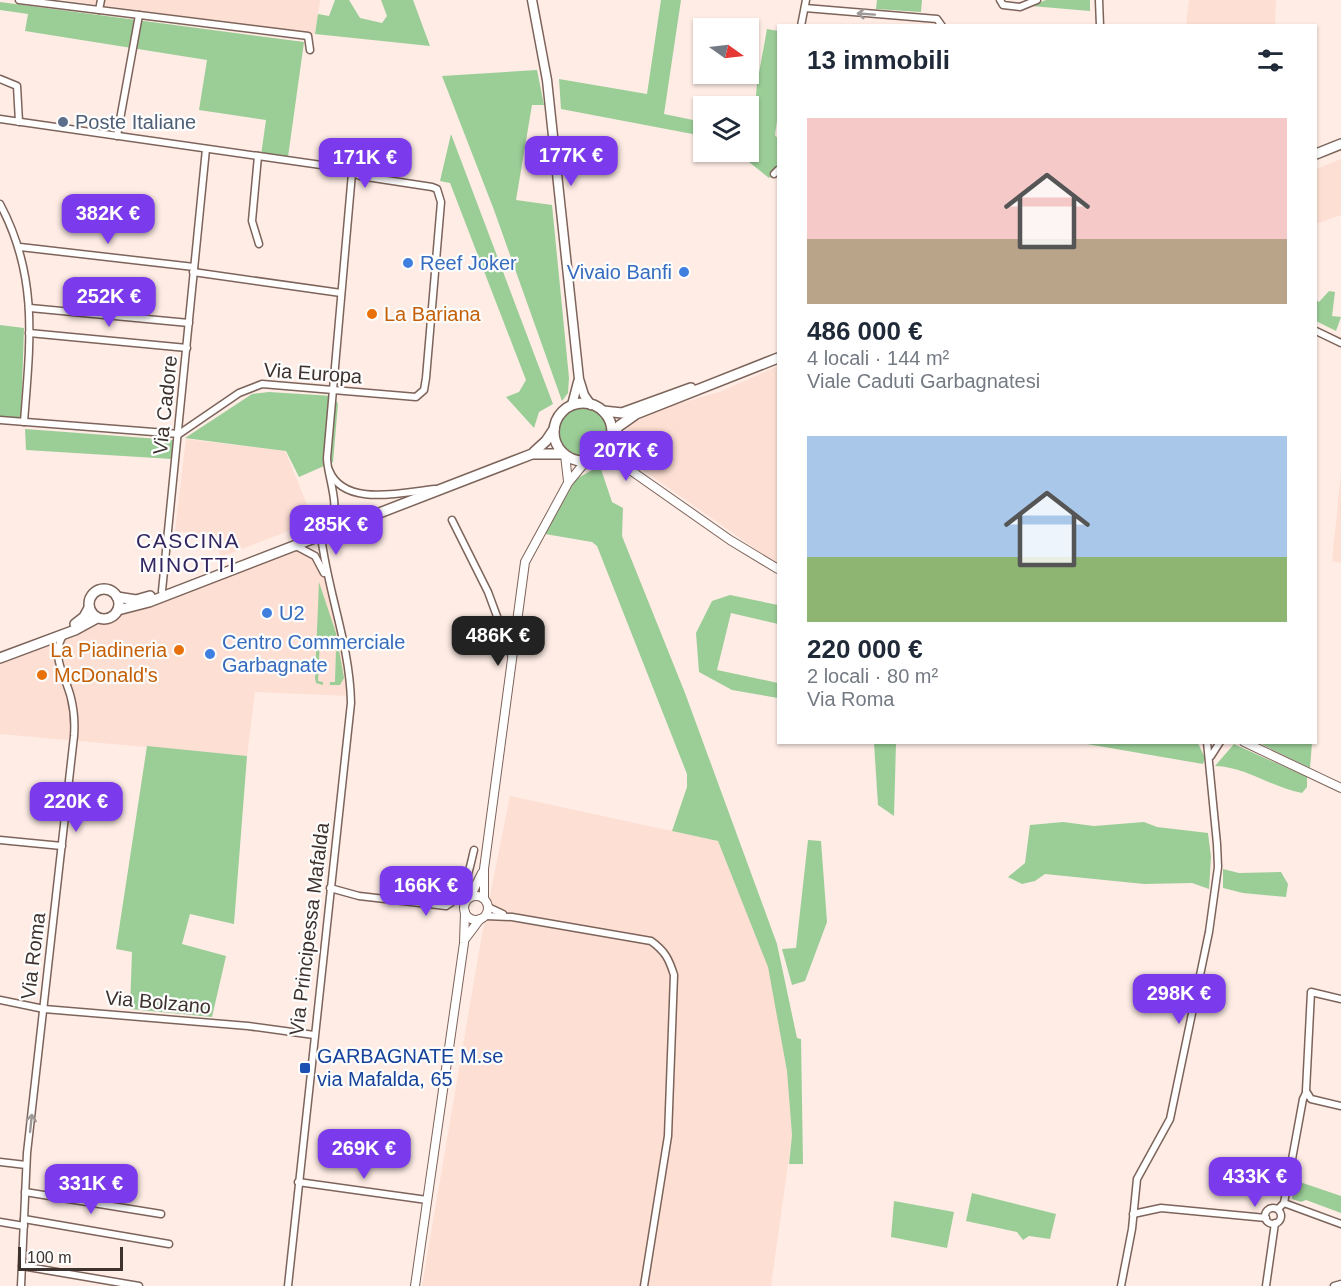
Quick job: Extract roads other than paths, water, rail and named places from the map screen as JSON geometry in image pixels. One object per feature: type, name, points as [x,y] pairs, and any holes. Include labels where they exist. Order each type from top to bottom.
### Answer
[{"type":"main road","points":[[532,0],[547,80],[579,379],[591,405]]},
{"type":"main road","points":[[1317,154],[1341,144]]},
{"type":"main road","points":[[532,454],[565,454],[590,460],[607,447],[611,437],[632,417],[777,358]]},
{"type":"main road","points":[[572,405],[579,379]]},
{"type":"main road","points":[[0,658],[64,634],[97,618],[111,618],[118,610],[142,605],[532,454],[543,445],[562,412],[572,405],[591,405],[603,411],[622,413],[690,388],[708,385]]},
{"type":"main road","points":[[603,411],[610,423],[611,437]]},
{"type":"main road","points":[[555,427],[555,441],[565,454]]},
{"type":"main road","points":[[0,652],[81,620],[88,608],[90,598],[96,591],[110,590],[117,597],[136,600],[321,536],[335,529]]},
{"type":"main road","points":[[117,597],[118,610]]},
{"type":"main road","points":[[88,608],[97,618]]},
{"type":"street","points":[[20,0],[308,36],[310,50]]},
{"type":"street","points":[[99,10],[101,0]]},
{"type":"street","points":[[801,24],[806,0]]},
{"type":"street","points":[[1000,0],[1004,5],[1015,8],[1037,0]]},
{"type":"street","points":[[1100,0],[1100,24]]},
{"type":"street","points":[[805,8],[938,19],[941,24]]},
{"type":"street","points":[[117,136],[139,15]]},
{"type":"street","points":[[0,80],[17,86],[20,122]]},
{"type":"street","points":[[0,119],[342,168],[352,173],[327,463],[335,504],[333,517],[327,525],[297,544]]},
{"type":"street","name":"Via Cadore","points":[[162,591],[188,348],[206,149]]},
{"type":"street","points":[[258,156],[252,213],[259,244]]},
{"type":"street","name":"Via Europa","points":[[179,434],[239,393],[256,385],[410,397],[422,394],[426,378],[440,195],[432,187],[352,173]]},
{"type":"street","points":[[0,204],[20,247],[30,308],[24,422]]},
{"type":"street","points":[[20,247],[194,270],[341,293]]},
{"type":"street","points":[[30,308],[189,323]]},
{"type":"street","points":[[1317,330],[1340,340]]},
{"type":"street","points":[[29,333],[188,348]]},
{"type":"street","points":[[0,420],[179,434]]},
{"type":"street","points":[[611,437],[628,463],[663,492]]},
{"type":"street","points":[[565,454],[568,483]]},
{"type":"street","points":[[512,917],[488,907],[484,898],[484,869],[525,562],[568,483],[590,460],[623,465],[730,540],[777,568]]},
{"type":"street","points":[[327,463],[339,485],[358,493],[438,489]]},
{"type":"street","points":[[452,520],[488,592],[512,658]]},
{"type":"street","name":"Via Principessa Mafalda","points":[[288,1286],[351,703],[345,642],[327,579],[321,536]]},
{"type":"street","name":"Via Principessa Mafalda","points":[[297,544],[315,556],[327,579]]},
{"type":"street","name":"Via Roma","points":[[21,1286],[26,1165],[75,729],[68,685],[58,664],[58,649],[64,634]]},
{"type":"street","points":[[1121,1286],[1133,1214],[1134,1190],[1140,1169],[1170,1119],[1209,932],[1218,867],[1217,832],[1209,781],[1210,757],[1207,744]]},
{"type":"street","points":[[1210,757],[1219,744]]},
{"type":"street","points":[[1248,744],[1341,788]]},
{"type":"street","points":[[0,840],[62,846]]},
{"type":"street","points":[[330,888],[360,896],[446,906],[462,891],[474,850]]},
{"type":"street","points":[[415,1286],[464,944],[465,904],[484,869]]},
{"type":"street","points":[[470,898],[477,896],[484,898]]},
{"type":"street","points":[[464,944],[471,927],[482,918],[488,907]]},
{"type":"street","points":[[465,912],[473,919],[512,917],[651,941],[664,950],[670,960],[674,975],[668,1136],[644,1286]]},
{"type":"street","points":[[1278,1209],[1284,1203],[1303,1099],[1307,1096],[1311,992],[1341,999]]},
{"type":"street","name":"Via Bolzano","points":[[0,1000],[44,1009],[238,1025],[314,1035]]},
{"type":"street","points":[[1307,1096],[1341,1106]]},
{"type":"street","points":[[0,1162],[26,1165]]},
{"type":"street","points":[[298,1182],[427,1200]]},
{"type":"street","points":[[25,1192],[161,1214]]},
{"type":"street","points":[[1284,1203],[1341,1224]]},
{"type":"street","points":[[1133,1214],[1161,1208],[1266,1218],[1270,1223],[1275,1223]]},
{"type":"street","points":[[1266,1218],[1270,1208],[1278,1209]]},
{"type":"street","points":[[1266,1286],[1275,1223],[1281,1216],[1278,1209]]},
{"type":"street","points":[[0,1222],[24,1223],[169,1244]]},
{"type":"street","points":[[22,1266],[139,1286]]},
{"type":"street","points":[[1334,1286],[1341,1284]]},
{"type":"place","name":"Poste Italiane","points":[[63,122]]},
{"type":"place","name":"Reef Joker","points":[[408,263]]},
{"type":"place","name":"Vivaio Banfi","points":[[684,272]]},
{"type":"place","name":"La Bariana","points":[[372,314]]},
{"type":"place","name":"U2","points":[[267,613]]},
{"type":"place","name":"La Piadineria","points":[[179,650]]},
{"type":"place","name":"Centro Commerciale Garbagnate","points":[[210,654]]},
{"type":"place","name":"McDonald's","points":[[42,675]]},
{"type":"place","name":"GARBAGNATE M.se via Mafalda, 65","points":[[305,1068]]},
{"type":"district","name":"CASCINA MINOTTI","points":[[188,553]]}]
